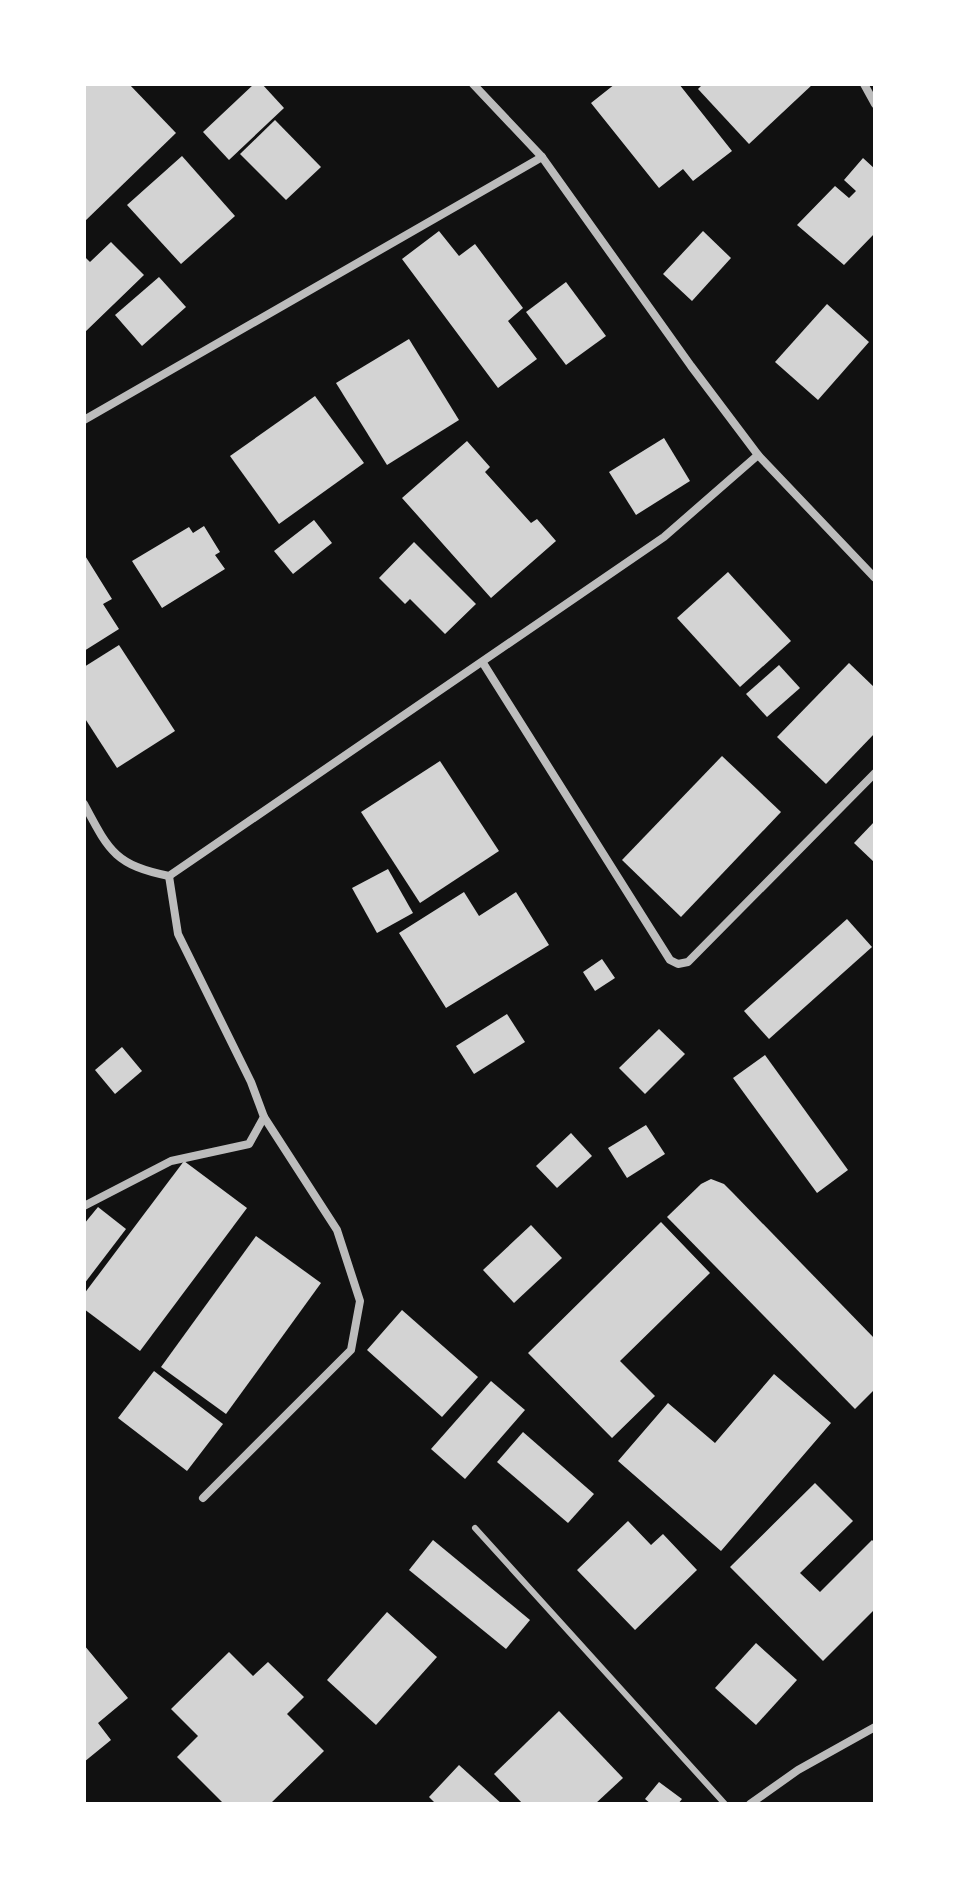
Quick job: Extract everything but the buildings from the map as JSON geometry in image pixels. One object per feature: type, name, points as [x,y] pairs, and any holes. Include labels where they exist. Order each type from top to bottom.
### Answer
[{"type":"street","points":[[473,84],[542,157],[758,455],[875,578]]},
{"type":"street","points":[[864,84],[875,104]]},
{"type":"street","points":[[84,405],[88,418],[542,157]]},
{"type":"street","points":[[84,804],[102,838],[124,862],[169,876],[664,537],[758,455]]},
{"type":"street","points":[[483,663],[670,960],[678,964],[688,962],[875,773]]},
{"type":"street","points":[[169,876],[178,934],[251,1082],[264,1117],[337,1230],[360,1301],[351,1350],[203,1498]]},
{"type":"street","points":[[84,1206],[171,1161],[249,1144],[264,1117]]},
{"type":"street","points":[[750,1804],[798,1770],[875,1727]]},
{"type":"lane","points":[[475,1528],[725,1804]]}]
